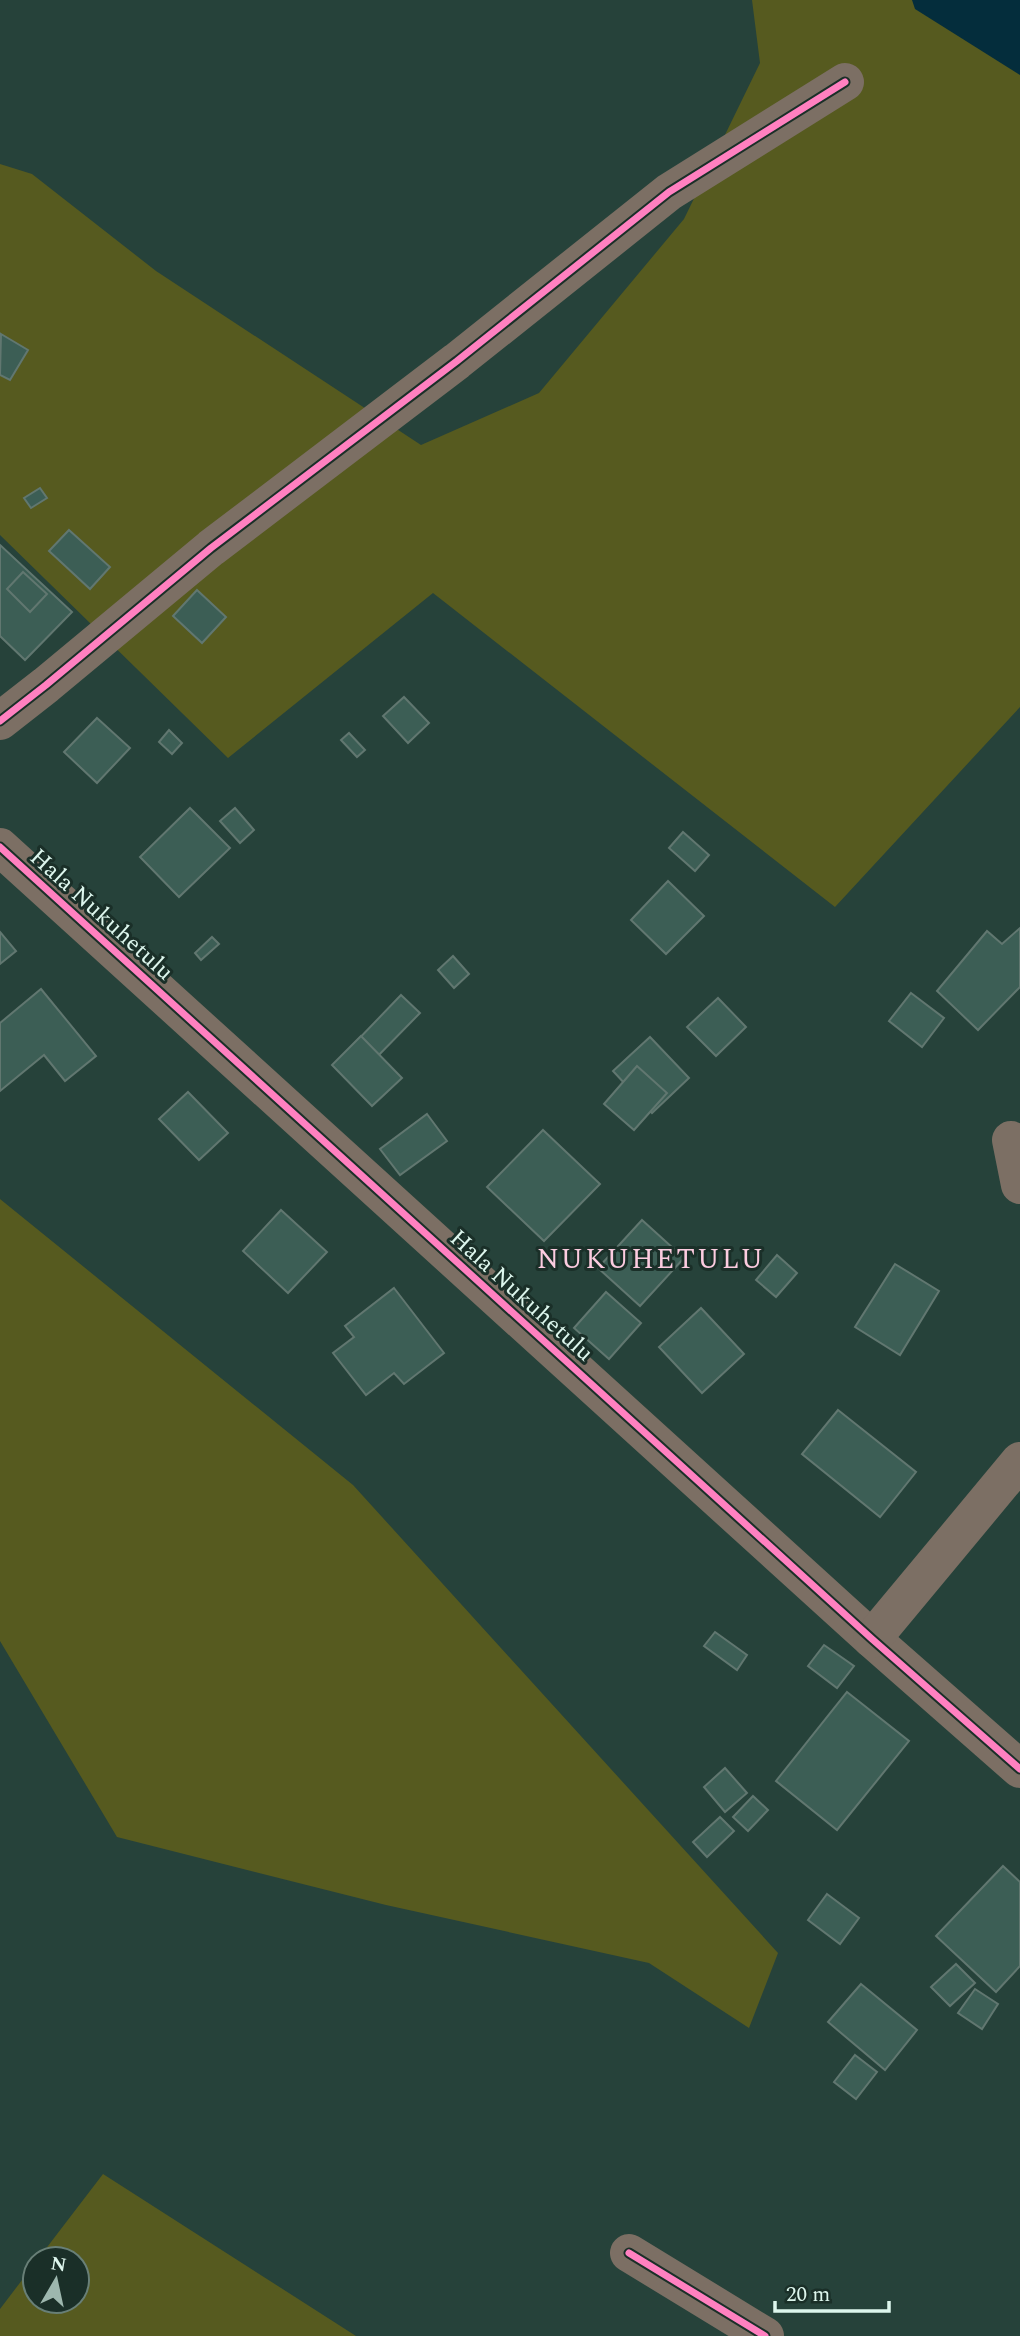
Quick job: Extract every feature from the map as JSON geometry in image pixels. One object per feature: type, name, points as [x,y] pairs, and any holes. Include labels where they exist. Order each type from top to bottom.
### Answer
[{"type":"street","points":[[0,721],[211,548],[457,360],[669,192],[845,82]]},
{"type":"street","name":"Hala Nukuhetulu","points":[[0,847],[872,1639],[1020,1769]]},
{"type":"street","points":[[1011,1140],[1020,1185]]},
{"type":"street","points":[[872,1639],[1020,1461]]},
{"type":"street","points":[[629,2253],[765,2336]]},
{"type":"green space","points":[[752,0],[1020,0],[1020,707],[835,907],[433,593],[228,758],[0,535],[0,164],[32,174],[156,271],[421,445],[539,393],[684,219],[760,63]]},
{"type":"green space","points":[[0,1199],[353,1485],[778,1953],[749,2028],[649,1963],[386,1905],[117,1837],[0,1641]]},
{"type":"green space","points":[[103,2174],[356,2336],[0,2336],[0,2309],[21,2281],[21,2315],[91,2315],[91,2245],[49,2245]]},
{"type":"water","points":[[912,0],[1020,0],[1020,75],[915,9]]},
{"type":"building","points":[[1,334],[28,350],[10,380],[0,375]]},
{"type":"building","points":[[40,488],[47,498],[31,508],[24,498]]},
{"type":"building","points":[[69,530],[110,567],[90,589],[49,551]]},
{"type":"building","points":[[0,545],[72,612],[25,660],[0,636]]},
{"type":"building","points":[[23,572],[47,594],[30,612],[7,589]]},
{"type":"building","points":[[197,590],[226,617],[202,643],[173,616]]},
{"type":"building","points":[[404,697],[429,723],[408,743],[383,716]]},
{"type":"building","points":[[97,718],[130,748],[97,783],[64,752]]},
{"type":"building","points":[[169,730],[182,743],[172,754],[159,742]]},
{"type":"building","points":[[349,733],[365,750],[357,757],[341,740]]},
{"type":"building","points":[[190,808],[230,848],[179,897],[140,857]]},
{"type":"building","points":[[235,808],[254,830],[240,843],[220,821]]},
{"type":"building","points":[[683,832],[709,855],[695,871],[669,848]]},
{"type":"building","points":[[668,881],[704,916],[666,954],[631,920]]},
{"type":"building","points":[[1020,928],[1020,987],[978,1030],[937,991],[987,931],[1002,944]]},
{"type":"building","points":[[0,932],[16,951],[0,964]]},
{"type":"building","points":[[212,937],[219,944],[201,960],[195,953]]},
{"type":"building","points":[[453,956],[469,974],[454,988],[438,970]]},
{"type":"building","points":[[41,989],[96,1056],[65,1081],[44,1055],[0,1091],[0,1023]]},
{"type":"building","points":[[911,993],[944,1018],[922,1047],[889,1021]]},
{"type":"building","points":[[401,995],[420,1013],[368,1066],[350,1048]]},
{"type":"building","points":[[718,998],[746,1027],[716,1056],[687,1027]]},
{"type":"building","points":[[361,1036],[402,1078],[372,1106],[332,1065]]},
{"type":"building","points":[[650,1037],[689,1078],[652,1113],[613,1071]]},
{"type":"building","points":[[637,1066],[667,1093],[634,1130],[604,1104]]},
{"type":"building","points":[[188,1092],[228,1133],[199,1160],[159,1119]]},
{"type":"building","points":[[427,1114],[447,1141],[400,1175],[380,1149]]},
{"type":"building","points":[[543,1130],[600,1184],[544,1241],[487,1187]]},
{"type":"building","points":[[281,1210],[327,1252],[288,1293],[243,1251]]},
{"type":"building","points":[[642,1220],[684,1258],[640,1306],[598,1268]]},
{"type":"building","points":[[777,1255],[797,1273],[776,1297],[756,1280]]},
{"type":"building","points":[[895,1264],[939,1291],[900,1355],[855,1327]]},
{"type":"building","points":[[394,1288],[444,1353],[404,1384],[394,1373],[366,1395],[333,1353],[354,1337],[345,1326]]},
{"type":"building","points":[[606,1292],[641,1323],[609,1359],[574,1328]]},
{"type":"building","points":[[701,1308],[744,1354],[702,1393],[659,1347]]},
{"type":"building","points":[[838,1410],[916,1472],[880,1517],[802,1454]]},
{"type":"building","points":[[715,1632],[747,1655],[737,1670],[704,1646]]},
{"type":"building","points":[[824,1645],[854,1666],[837,1688],[808,1666]]},
{"type":"building","points":[[847,1692],[909,1741],[837,1830],[776,1781]]},
{"type":"building","points":[[725,1768],[747,1793],[725,1812],[704,1787]]},
{"type":"building","points":[[753,1796],[768,1810],[748,1831],[733,1817]]},
{"type":"building","points":[[720,1817],[734,1831],[707,1857],[693,1842]]},
{"type":"building","points":[[1003,1866],[1020,1882],[1020,1966],[996,1992],[936,1936]]},
{"type":"building","points":[[827,1894],[859,1918],[840,1944],[808,1920]]},
{"type":"building","points":[[956,1964],[975,1983],[950,2006],[931,1987]]},
{"type":"building","points":[[861,1984],[917,2030],[885,2070],[828,2022]]},
{"type":"building","points":[[975,1989],[998,2004],[982,2029],[958,2013]]},
{"type":"building","points":[[855,2055],[877,2072],[856,2099],[834,2082]]},
{"type":"cycle path","points":[[0,721],[211,548],[457,361],[669,192],[845,82]]},
{"type":"cycle path","points":[[0,847],[872,1639],[1020,1769]]},
{"type":"cycle path","points":[[629,2253],[765,2336]]},
{"type":"district","name":"NUKUHETULU","points":[[651,1258]]}]
